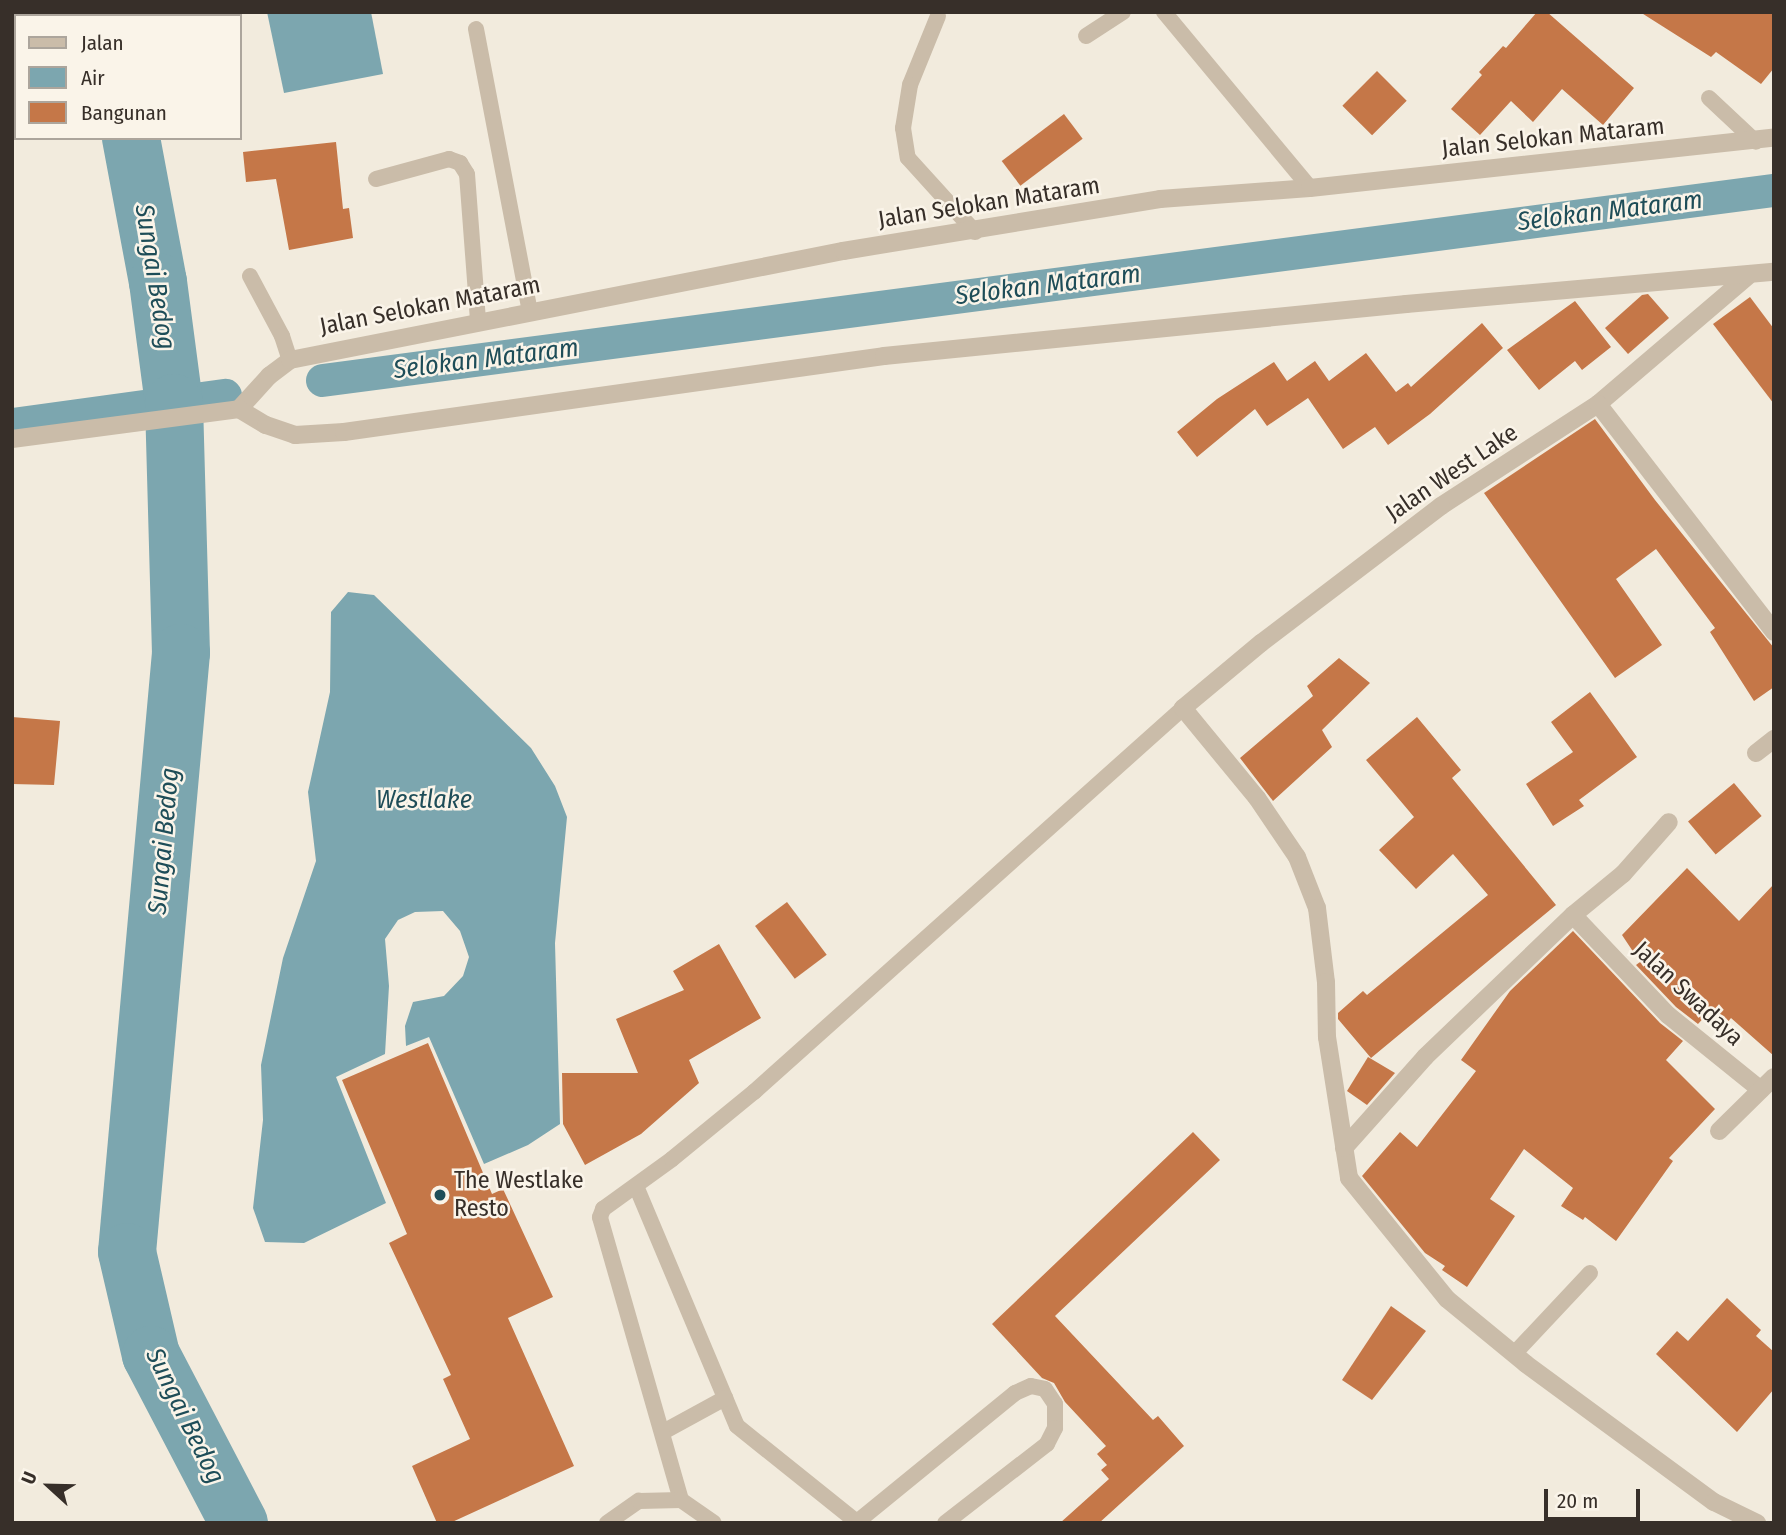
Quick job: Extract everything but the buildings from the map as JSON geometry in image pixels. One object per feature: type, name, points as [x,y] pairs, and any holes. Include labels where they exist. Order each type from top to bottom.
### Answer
[{"type":"street","name":"Jalan Selokan Mataram","points":[[239,409],[270,376],[290,360],[843,251],[975,232],[1160,199],[1310,188],[1765,140]]},
{"type":"street","points":[[12,439],[239,409],[266,425],[295,435],[344,432],[884,356],[1406,304],[1774,272]]},
{"type":"street","name":"Jalan West Lake","points":[[1183,708],[1261,643],[1441,506],[1598,404],[1748,276]]},
{"type":"street","points":[[1598,404],[1774,632]]},
{"type":"street","points":[[1183,708],[1257,798],[1284,838],[1297,858],[1317,908],[1326,982],[1327,1037],[1349,1178],[1447,1299],[1514,1354],[1714,1503],[1757,1523]]},
{"type":"street","points":[[1756,753],[1774,739]]},
{"type":"street","points":[[1343,1148],[1425,1057],[1573,915],[1623,874],[1669,822]]},
{"type":"street","name":"Jalan Swadaya","points":[[1573,915],[1668,1015],[1761,1090]]},
{"type":"street","points":[[1719,1131],[1774,1077]]},
{"type":"lane","points":[[1086,36],[1123,12]]},
{"type":"lane","points":[[1164,12],[1310,188]]},
{"type":"lane","points":[[938,16],[910,85],[903,128],[908,158],[975,232]]},
{"type":"lane","points":[[476,29],[530,312]]},
{"type":"lane","points":[[1709,98],[1765,140]]},
{"type":"lane","points":[[376,178],[449,159],[460,163],[467,174],[478,322]]},
{"type":"lane","points":[[250,276],[261,292],[290,360]]},
{"type":"lane","points":[[681,1500],[600,1217],[606,1205],[636,1186],[754,1092],[1183,708]]},
{"type":"lane","points":[[636,1186],[737,1426],[857,1522],[1015,1393],[1031,1386],[1045,1389],[1055,1404],[1055,1428],[1047,1444],[944,1523]]},
{"type":"lane","points":[[1514,1354],[1590,1273]]},
{"type":"lane","points":[[663,1432],[725,1398]]},
{"type":"lane","points":[[607,1523],[639,1501],[681,1500],[714,1523]]},
{"type":"water","points":[[267,12],[371,12],[383,74],[284,93]]},
{"type":"water","name":"Westlake","points":[[348,592],[374,595],[531,748],[555,786],[567,817],[555,943],[560,1124],[528,1145],[484,1164],[429,1037],[406,1046],[405,1026],[413,1002],[444,996],[463,976],[469,957],[460,931],[443,911],[415,912],[398,920],[385,939],[389,986],[385,1054],[336,1077],[386,1203],[304,1243],[265,1242],[253,1208],[263,1120],[261,1065],[283,958],[316,861],[308,792],[330,692],[331,612]]},
{"type":"waterway","name":"Sungai Bedog","points":[[131,140],[158,282],[174,403],[181,653],[127,1252],[151,1355],[239,1523]]},
{"type":"waterway","name":"Selokan Mataram","points":[[322,380],[1774,190]]},
{"type":"waterway","name":"Selokan Mataram","points":[[12,424],[225,395]]},
{"type":"place","name":"The Westlake Resto","points":[[440,1195]]}]
